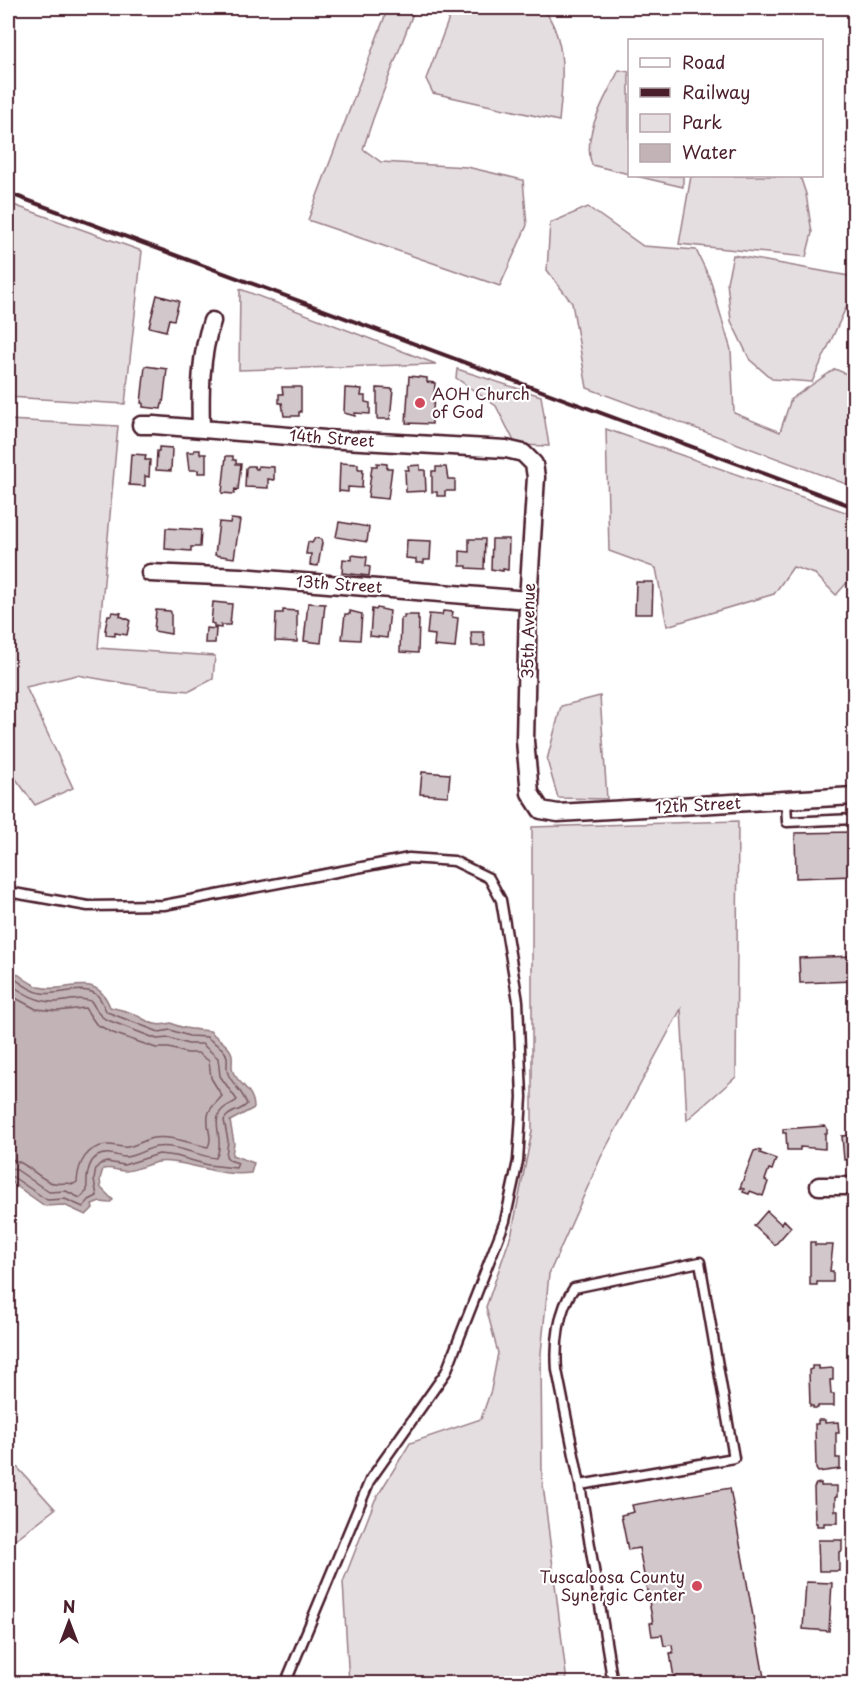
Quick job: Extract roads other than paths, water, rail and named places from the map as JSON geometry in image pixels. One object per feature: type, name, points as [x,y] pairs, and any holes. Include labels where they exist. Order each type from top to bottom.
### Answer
[{"type":"street","points":[[201,429],[201,381],[207,333],[212,321]]},
{"type":"street","name":"14th Street","points":[[141,425],[325,439],[490,447],[524,453]]},
{"type":"street","name":"35th Avenue","points":[[524,453],[534,464],[536,477],[528,600],[525,741],[530,793],[541,810]]},
{"type":"street","name":"13th Street","points":[[150,573],[252,578],[528,600]]},
{"type":"street","name":"12th Street","points":[[541,810],[558,813],[855,796]]},
{"type":"street","points":[[819,1186],[855,1186]]},
{"type":"lane","points":[[786,800],[788,822],[855,819]]},
{"type":"lane","points":[[8,892],[88,906],[164,905],[409,858],[454,861],[489,878],[501,900],[518,1001],[522,1097],[518,1161],[505,1221],[446,1372],[370,1480],[285,1683]]},
{"type":"lane","points":[[580,1485],[734,1458],[700,1262],[574,1288],[567,1298],[555,1351],[614,1683]]},
{"type":"water","points":[[8,966],[39,987],[49,989],[79,985],[97,989],[104,995],[110,1007],[129,1012],[153,1024],[171,1023],[185,1028],[210,1031],[230,1050],[233,1072],[252,1097],[254,1108],[230,1121],[234,1143],[232,1155],[254,1163],[251,1173],[230,1173],[165,1161],[126,1171],[103,1169],[100,1179],[101,1188],[113,1200],[109,1203],[100,1202],[92,1205],[93,1208],[86,1215],[64,1205],[45,1206],[8,1180]]},
{"type":"railway","points":[[8,193],[854,507]]},
{"type":"place","name":"AOH Church of God","points":[[420,403]]},
{"type":"place","name":"Tuscaloosa County Synergic Center","points":[[697,1586]]}]
